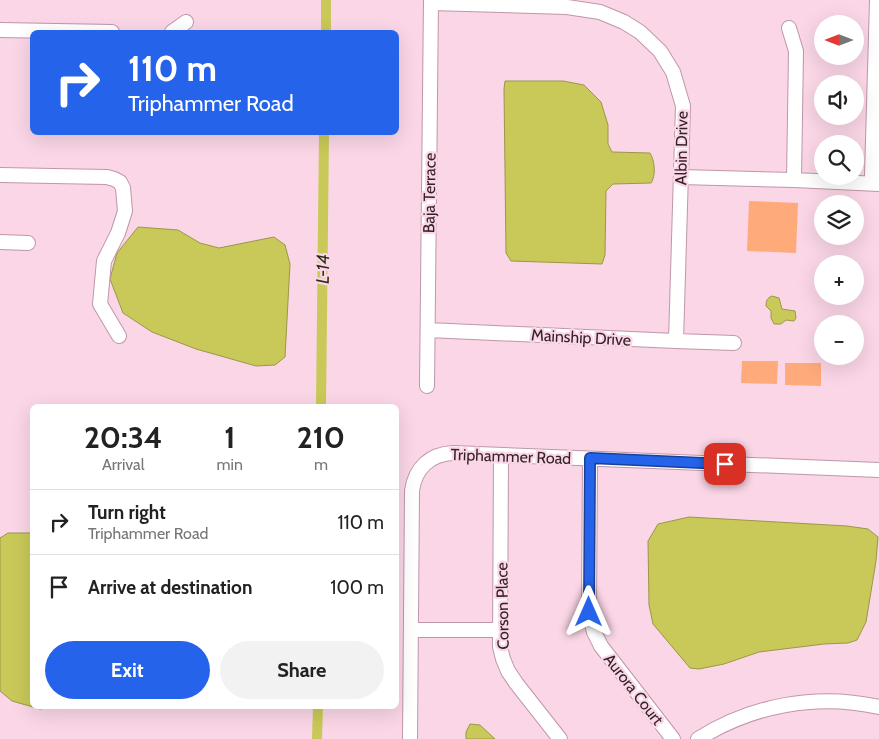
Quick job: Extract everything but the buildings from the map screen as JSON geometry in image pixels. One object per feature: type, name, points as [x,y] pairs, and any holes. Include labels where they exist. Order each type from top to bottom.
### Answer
[{"type":"street","points":[[877,0],[872,176],[879,184]]},
{"type":"street","name":"Albin Drive","points":[[431,2],[567,7],[600,12],[624,22],[640,32],[660,51],[674,72],[682,106],[676,341]]},
{"type":"street","name":"Baja Terrace","points":[[427,386],[431,2]]},
{"type":"street","points":[[175,30],[186,22]]},
{"type":"street","points":[[789,28],[796,51],[794,180]]},
{"type":"street","points":[[0,30],[30,31]]},
{"type":"street","points":[[0,176],[108,177],[120,182],[124,188],[125,211],[118,233],[104,261],[100,304],[119,336]]},
{"type":"street","points":[[681,177],[879,184]]},
{"type":"street","points":[[0,242],[28,243]]},
{"type":"street","name":"Mainship Drive","points":[[428,330],[734,343]]},
{"type":"street","name":"Triphammer Road","points":[[410,739],[412,491],[418,471],[427,461],[446,453],[879,470]]},
{"type":"street","name":"Corson Place","points":[[501,455],[500,630],[502,653],[508,671],[516,683],[560,739]]},
{"type":"street","name":"Aurora Court","points":[[590,458],[589,612],[592,626],[601,646],[673,739]]},
{"type":"street","points":[[411,630],[500,630]]},
{"type":"street","points":[[698,739],[721,726],[760,710],[801,702],[843,702],[879,707]]},
{"type":"shaded area","points":[[505,81],[563,81],[584,85],[601,102],[608,125],[608,144],[612,152],[650,153],[654,168],[654,176],[651,183],[613,184],[606,191],[605,255],[602,264],[511,261],[506,253]]},
{"type":"shaded area","points":[[749,201],[798,203],[796,253],[747,251]]},
{"type":"shaded area","points":[[138,227],[178,230],[200,243],[219,248],[274,237],[285,245],[290,264],[285,357],[275,365],[256,366],[196,349],[152,332],[123,313],[110,279],[117,253]]},
{"type":"shaded area","points":[[772,296],[779,298],[782,309],[795,311],[796,318],[794,321],[786,320],[781,324],[774,324],[771,318],[771,311],[766,306],[767,300]]},
{"type":"shaded area","points":[[742,361],[778,361],[777,384],[741,383]]},
{"type":"shaded area","points":[[785,363],[814,363],[814,365],[821,365],[821,386],[785,385]]},
{"type":"shaded area","points":[[689,517],[847,526],[868,529],[878,537],[876,561],[866,622],[857,640],[848,643],[759,652],[724,664],[699,669],[690,668],[653,624],[649,605],[648,541],[658,524]]},
{"type":"shaded area","points":[[8,533],[30,533],[30,706],[12,701],[0,691],[0,538]]},
{"type":"shaded area","points":[[470,724],[480,725],[495,739],[466,739],[466,732]]},
{"type":"waterway","name":"L-14","points":[[326,0],[326,30]]},
{"type":"waterway","name":"L-14","points":[[321,404],[324,135]]},
{"type":"waterway","name":"L-14","points":[[317,739],[318,709]]},
{"type":"route","points":[[589,612],[590,458],[725,464]]}]
